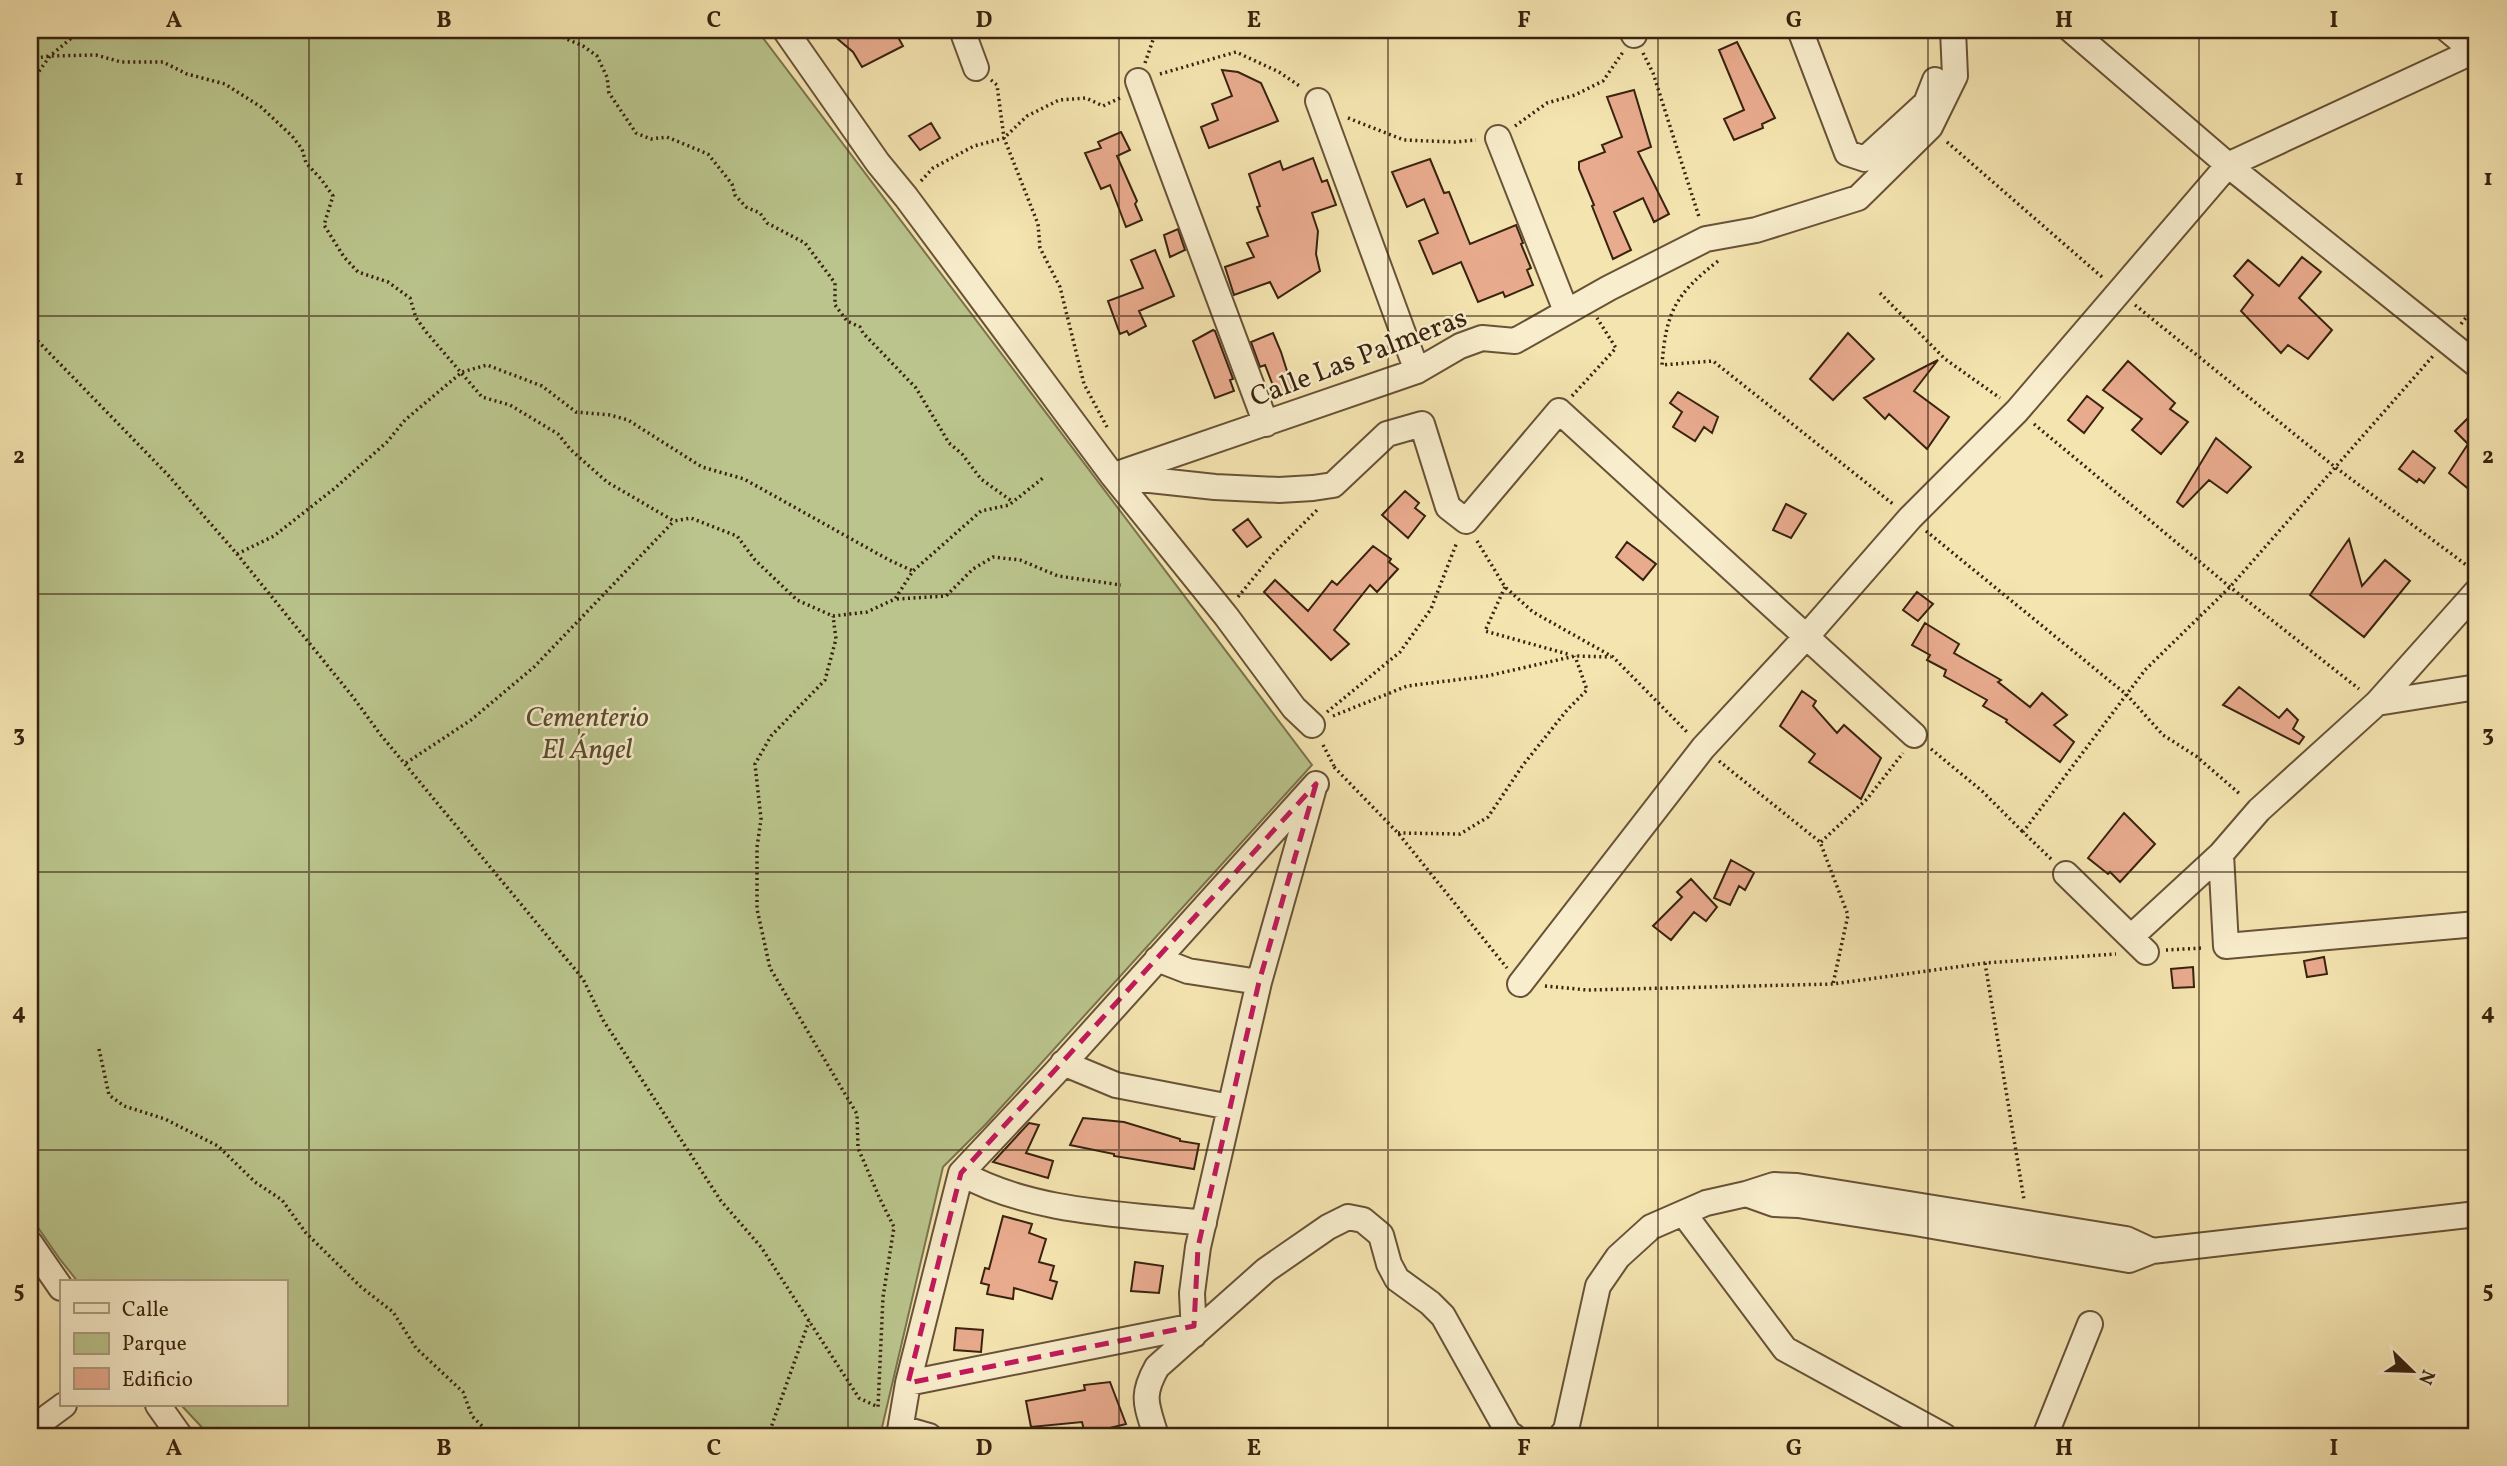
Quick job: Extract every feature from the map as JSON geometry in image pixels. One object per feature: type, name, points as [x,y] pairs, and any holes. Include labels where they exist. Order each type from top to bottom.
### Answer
[{"type":"street","points":[[785,30],[878,163],[1112,476],[1226,616],[1294,708],[1312,724]]},
{"type":"street","points":[[962,30],[976,68]]},
{"type":"street","points":[[1800,30],[1847,153],[1865,159],[1926,103],[1953,32]]},
{"type":"street","points":[[2071,30],[2228,165],[2477,365]]},
{"type":"street","points":[[2448,30],[2476,49]]},
{"type":"street","name":"Calle Las Palmeras","points":[[1112,476],[1417,371],[1460,346],[1482,338],[1515,341],[1609,288],[1706,239],[1756,230],[1858,198],[1930,127],[1955,76],[1953,32]]},
{"type":"street","points":[[1520,984],[1703,748],[1910,518],[2017,411],[2228,165],[2476,49]]},
{"type":"street","points":[[1138,81],[1266,424]]},
{"type":"street","points":[[1318,101],[1417,371]]},
{"type":"street","points":[[1498,138],[1566,311]]},
{"type":"street","points":[[1112,476],[1215,487],[1279,490],[1333,485],[1387,434],[1422,424],[1447,507],[1466,521],[1559,411],[1914,736]]},
{"type":"street","points":[[2066,874],[2138,944],[2259,810],[2377,703],[2477,591]]},
{"type":"street","points":[[2377,703],[2477,687]]},
{"type":"street","points":[[929,1436],[900,1432],[908,1383],[961,1173],[1315,784]]},
{"type":"street","points":[[1194,1330],[1192,1293],[1198,1247],[1258,982],[1315,784]]},
{"type":"street","points":[[2221,854],[2226,946],[2477,924]]},
{"type":"street","points":[[1157,959],[1188,971],[1258,982]]},
{"type":"street","points":[[1063,1063],[1116,1085],[1230,1107]]},
{"type":"street","points":[[961,1173],[983,1185],[1058,1206],[1204,1223]]},
{"type":"street","points":[[1561,1436],[1566,1430],[1598,1286],[1618,1257],[1651,1227],[1706,1203],[1774,1185],[1797,1186],[2126,1239],[2152,1251]]},
{"type":"street","points":[[1746,1194],[1774,1205],[1798,1205],[1915,1223],[2129,1260],[2152,1251],[2477,1214]]},
{"type":"street","points":[[1684,1214],[1785,1349],[1944,1436]]},
{"type":"street","points":[[1156,1436],[1145,1400],[1147,1384],[1157,1367],[1194,1330],[1266,1270],[1328,1227],[1348,1217],[1363,1220],[1381,1235],[1398,1279],[1443,1316],[1509,1434],[1513,1436]]},
{"type":"street","points":[[30,1243],[60,1287]]},
{"type":"street","points":[[2045,1436],[2090,1324]]},
{"type":"street","points":[[908,1383],[1194,1330]]},
{"type":"street","points":[[30,1430],[63,1406]]},
{"type":"street","points":[[159,1406],[180,1436]]},
{"type":"path","points":[[30,77],[37,74],[50,56],[81,30]]},
{"type":"path","points":[[536,30],[560,36],[583,46],[597,56],[607,77],[609,93],[621,107],[636,133],[651,139],[667,136],[708,154],[746,207],[760,214],[767,223],[805,243],[835,283],[835,305],[847,321],[860,327],[916,388],[949,443],[962,454],[981,479],[1013,502]]},
{"type":"path","points":[[906,197],[933,168],[974,146],[1004,138],[1027,116],[1059,100],[1086,98],[1103,106],[1125,95],[1138,81],[1154,37],[1148,30]]},
{"type":"path","points":[[1138,81],[1236,52],[1279,72],[1339,115],[1404,140],[1455,142],[1498,138],[1547,103],[1575,95],[1603,81],[1633,32]]},
{"type":"path","points":[[1633,32],[1653,73],[1706,239]]},
{"type":"path","points":[[30,59],[96,55],[121,62],[163,62],[187,74],[225,84],[261,107],[302,149],[306,163],[333,196],[324,225],[344,257],[358,272],[388,282],[410,298],[416,318],[482,397],[510,405],[558,434],[571,450],[607,482],[674,521]]},
{"type":"path","points":[[976,68],[997,85],[1004,138],[1038,224],[1040,248],[1060,287],[1084,384],[1109,431]]},
{"type":"path","points":[[1930,127],[2118,291],[2335,467],[2477,573]]},
{"type":"path","points":[[1719,261],[1693,281],[1673,307],[1664,336],[1662,365],[1713,361],[2127,695],[2163,735],[2196,756],[2259,810]]},
{"type":"path","points":[[1559,411],[1616,348],[1597,318],[1609,288]]},
{"type":"path","points":[[1880,293],[1945,359],[2017,411],[2230,587],[2377,703]]},
{"type":"path","points":[[2023,832],[2145,670],[2230,587],[2477,304]]},
{"type":"path","points":[[30,333],[168,475],[237,554],[583,979],[603,1020],[714,1191],[761,1247],[859,1398],[878,1407],[883,1297],[894,1227],[858,1148],[857,1114],[770,968],[757,909],[757,847],[761,819],[755,764],[771,736],[825,680],[836,639],[833,617]]},
{"type":"path","points":[[237,554],[274,536],[335,488],[387,442],[405,420],[462,373],[487,365],[542,386],[576,412],[610,415],[628,420],[702,467],[744,479],[913,570]]},
{"type":"path","points":[[895,599],[913,570],[981,511],[1009,505],[1043,478]]},
{"type":"path","points":[[1226,616],[1240,594],[1274,553],[1319,509],[1333,485]]},
{"type":"path","points":[[406,763],[471,720],[534,667],[674,521],[691,518],[737,536],[755,560],[797,600],[833,617],[867,612],[895,599],[946,596],[973,569],[993,557],[1020,560],[1058,576],[1121,585]]},
{"type":"path","points":[[1466,521],[1505,587],[1533,612],[1613,657],[1703,748],[1821,842],[1848,915],[1833,985]]},
{"type":"path","points":[[1312,724],[1400,652],[1431,609],[1466,521]]},
{"type":"path","points":[[1505,587],[1485,631],[1575,656],[1613,657]]},
{"type":"path","points":[[1312,724],[1406,686],[1487,676],[1575,656]]},
{"type":"path","points":[[1398,833],[1460,834],[1488,817],[1523,765],[1567,710],[1587,690],[1575,656]]},
{"type":"path","points":[[1312,724],[1334,767],[1398,833],[1520,984],[1587,990],[1833,985],[2138,944],[2226,946]]},
{"type":"path","points":[[1821,842],[1867,799],[1914,736],[1982,791],[2066,874]]},
{"type":"path","points":[[1315,784],[1334,767]]},
{"type":"path","points":[[1984,963],[2028,1223]]},
{"type":"path","points":[[99,1049],[109,1095],[124,1107],[164,1119],[218,1146],[255,1182],[282,1200],[306,1233],[360,1286],[393,1312],[416,1349],[463,1392],[472,1416],[492,1436]]},
{"type":"path","points":[[768,1436],[809,1321]]},
{"type":"highlighted area","points":[[1316,784],[1259,982],[1198,1247],[1194,1326],[908,1383],[961,1173]]},
{"type":"green space","name":"Cementerio El Ángel","points":[[30,30],[757,30],[1312,765],[986,1124],[943,1167],[880,1436],[210,1436],[182,1406],[287,1406],[287,1280],[76,1280],[30,1216]]},
{"type":"building","points":[[827,30],[894,30],[903,46],[862,67],[853,52]]},
{"type":"building","points":[[1737,42],[1775,118],[1762,124],[1763,128],[1734,140],[1724,119],[1744,110],[1719,50]]},
{"type":"building","points":[[1222,70],[1238,72],[1261,83],[1278,121],[1209,148],[1201,127],[1218,120],[1212,104],[1232,96]]},
{"type":"building","points":[[1634,90],[1651,147],[1638,152],[1669,214],[1654,222],[1643,198],[1614,212],[1631,250],[1613,259],[1579,169],[1579,162],[1605,152],[1602,145],[1622,137],[1607,97]]},
{"type":"building","points":[[931,123],[940,138],[920,150],[909,136]]},
{"type":"building","points":[[1121,132],[1130,150],[1117,156],[1137,201],[1135,204],[1142,220],[1126,227],[1110,185],[1101,189],[1085,153],[1101,148],[1098,142]]},
{"type":"building","points":[[1313,158],[1322,182],[1327,180],[1336,205],[1312,213],[1318,231],[1316,254],[1320,271],[1278,298],[1270,282],[1234,295],[1225,267],[1254,257],[1247,243],[1268,236],[1249,174],[1280,161],[1283,170]]},
{"type":"building","points":[[1430,159],[1444,193],[1449,192],[1470,244],[1516,225],[1531,268],[1527,270],[1533,285],[1505,297],[1503,292],[1478,302],[1461,262],[1433,274],[1419,241],[1438,233],[1424,199],[1407,207],[1392,172]]},
{"type":"building","points":[[1178,229],[1185,250],[1170,257],[1164,235]]},
{"type":"building","points":[[1155,250],[1174,296],[1139,311],[1146,326],[1129,335],[1127,331],[1120,334],[1108,301],[1143,288],[1131,260]]},
{"type":"building","points":[[2302,257],[2321,272],[2299,298],[2332,330],[2308,359],[2288,345],[2281,353],[2241,311],[2253,295],[2234,276],[2248,260],[2279,286]]},
{"type":"building","points":[[1213,330],[1233,379],[1230,380],[1234,391],[1215,398],[1193,341]]},
{"type":"building","points":[[1273,333],[1293,390],[1277,396],[1265,365],[1260,367],[1251,342]]},
{"type":"building","points":[[1848,333],[1874,359],[1833,400],[1810,379]]},
{"type":"building","points":[[1938,360],[1914,391],[1949,417],[1927,449],[1889,414],[1885,419],[1864,398]]},
{"type":"building","points":[[2128,361],[2175,403],[2170,409],[2188,422],[2161,454],[2132,430],[2142,419],[2103,390]]},
{"type":"building","points":[[1678,392],[1718,417],[1712,433],[1704,427],[1695,441],[1673,427],[1682,412],[1670,403]]},
{"type":"building","points":[[2087,396],[2103,408],[2084,433],[2068,420]]},
{"type":"building","points":[[2477,409],[2477,496],[2449,473],[2468,444],[2455,431]]},
{"type":"building","points":[[2216,438],[2251,467],[2227,493],[2209,480],[2183,507],[2177,502]]},
{"type":"building","points":[[2413,451],[2435,468],[2424,483],[2419,479],[2417,482],[2399,469]]},
{"type":"building","points":[[1405,491],[1419,503],[1415,508],[1425,516],[1408,538],[1382,515]]},
{"type":"building","points":[[1786,504],[1806,514],[1791,538],[1773,530]]},
{"type":"building","points":[[1248,519],[1261,537],[1247,547],[1233,530]]},
{"type":"building","points":[[2349,539],[2362,586],[2385,560],[2410,581],[2364,637],[2310,595]]},
{"type":"building","points":[[1627,542],[1656,564],[1643,580],[1616,557]]},
{"type":"building","points":[[1373,546],[1391,559],[1389,562],[1398,569],[1377,592],[1370,585],[1334,630],[1349,644],[1331,660],[1264,592],[1275,580],[1308,611],[1332,581],[1337,585]]},
{"type":"building","points":[[1917,592],[1933,604],[1918,621],[1903,610]]},
{"type":"building","points":[[1925,623],[1959,644],[1954,653],[2001,680],[1998,682],[2030,707],[2042,693],[2067,715],[2054,725],[2074,742],[2060,762],[2006,722],[2007,720],[1983,706],[1987,700],[1944,676],[1946,670],[1927,660],[1930,655],[1912,645]]},
{"type":"building","points":[[2239,687],[2279,718],[2287,709],[2298,720],[2293,729],[2304,737],[2299,744],[2223,705]]},
{"type":"building","points":[[1802,691],[1816,701],[1813,706],[1837,733],[1844,725],[1881,758],[1861,799],[1809,762],[1815,754],[1780,726]]},
{"type":"building","points":[[2124,813],[2155,844],[2120,882],[2088,858]]},
{"type":"building","points":[[1731,860],[1754,873],[1745,890],[1739,886],[1730,905],[1714,898]]},
{"type":"building","points":[[1691,879],[1717,907],[1706,921],[1694,912],[1671,940],[1653,926],[1682,897],[1677,892]]},
{"type":"building","points":[[2324,957],[2327,974],[2307,977],[2304,961]]},
{"type":"building","points":[[2193,967],[2194,987],[2173,988],[2171,969]]},
{"type":"building","points":[[1083,1118],[1124,1122],[1180,1141],[1199,1144],[1194,1169],[1114,1156],[1070,1145]]},
{"type":"building","points":[[1029,1123],[1039,1125],[1026,1153],[1053,1161],[1048,1178],[993,1162]]},
{"type":"building","points":[[1003,1216],[1032,1224],[1029,1233],[1046,1239],[1039,1262],[1054,1266],[1050,1280],[1057,1282],[1052,1299],[1014,1288],[1013,1299],[987,1294],[989,1285],[981,1283],[985,1268],[989,1269]]},
{"type":"building","points":[[1135,1262],[1163,1266],[1159,1293],[1131,1291]]},
{"type":"building","points":[[956,1328],[983,1330],[981,1352],[954,1350]]},
{"type":"building","points":[[1110,1382],[1126,1424],[1085,1434],[1082,1422],[1031,1427],[1026,1401],[1085,1390],[1084,1385]]}]
